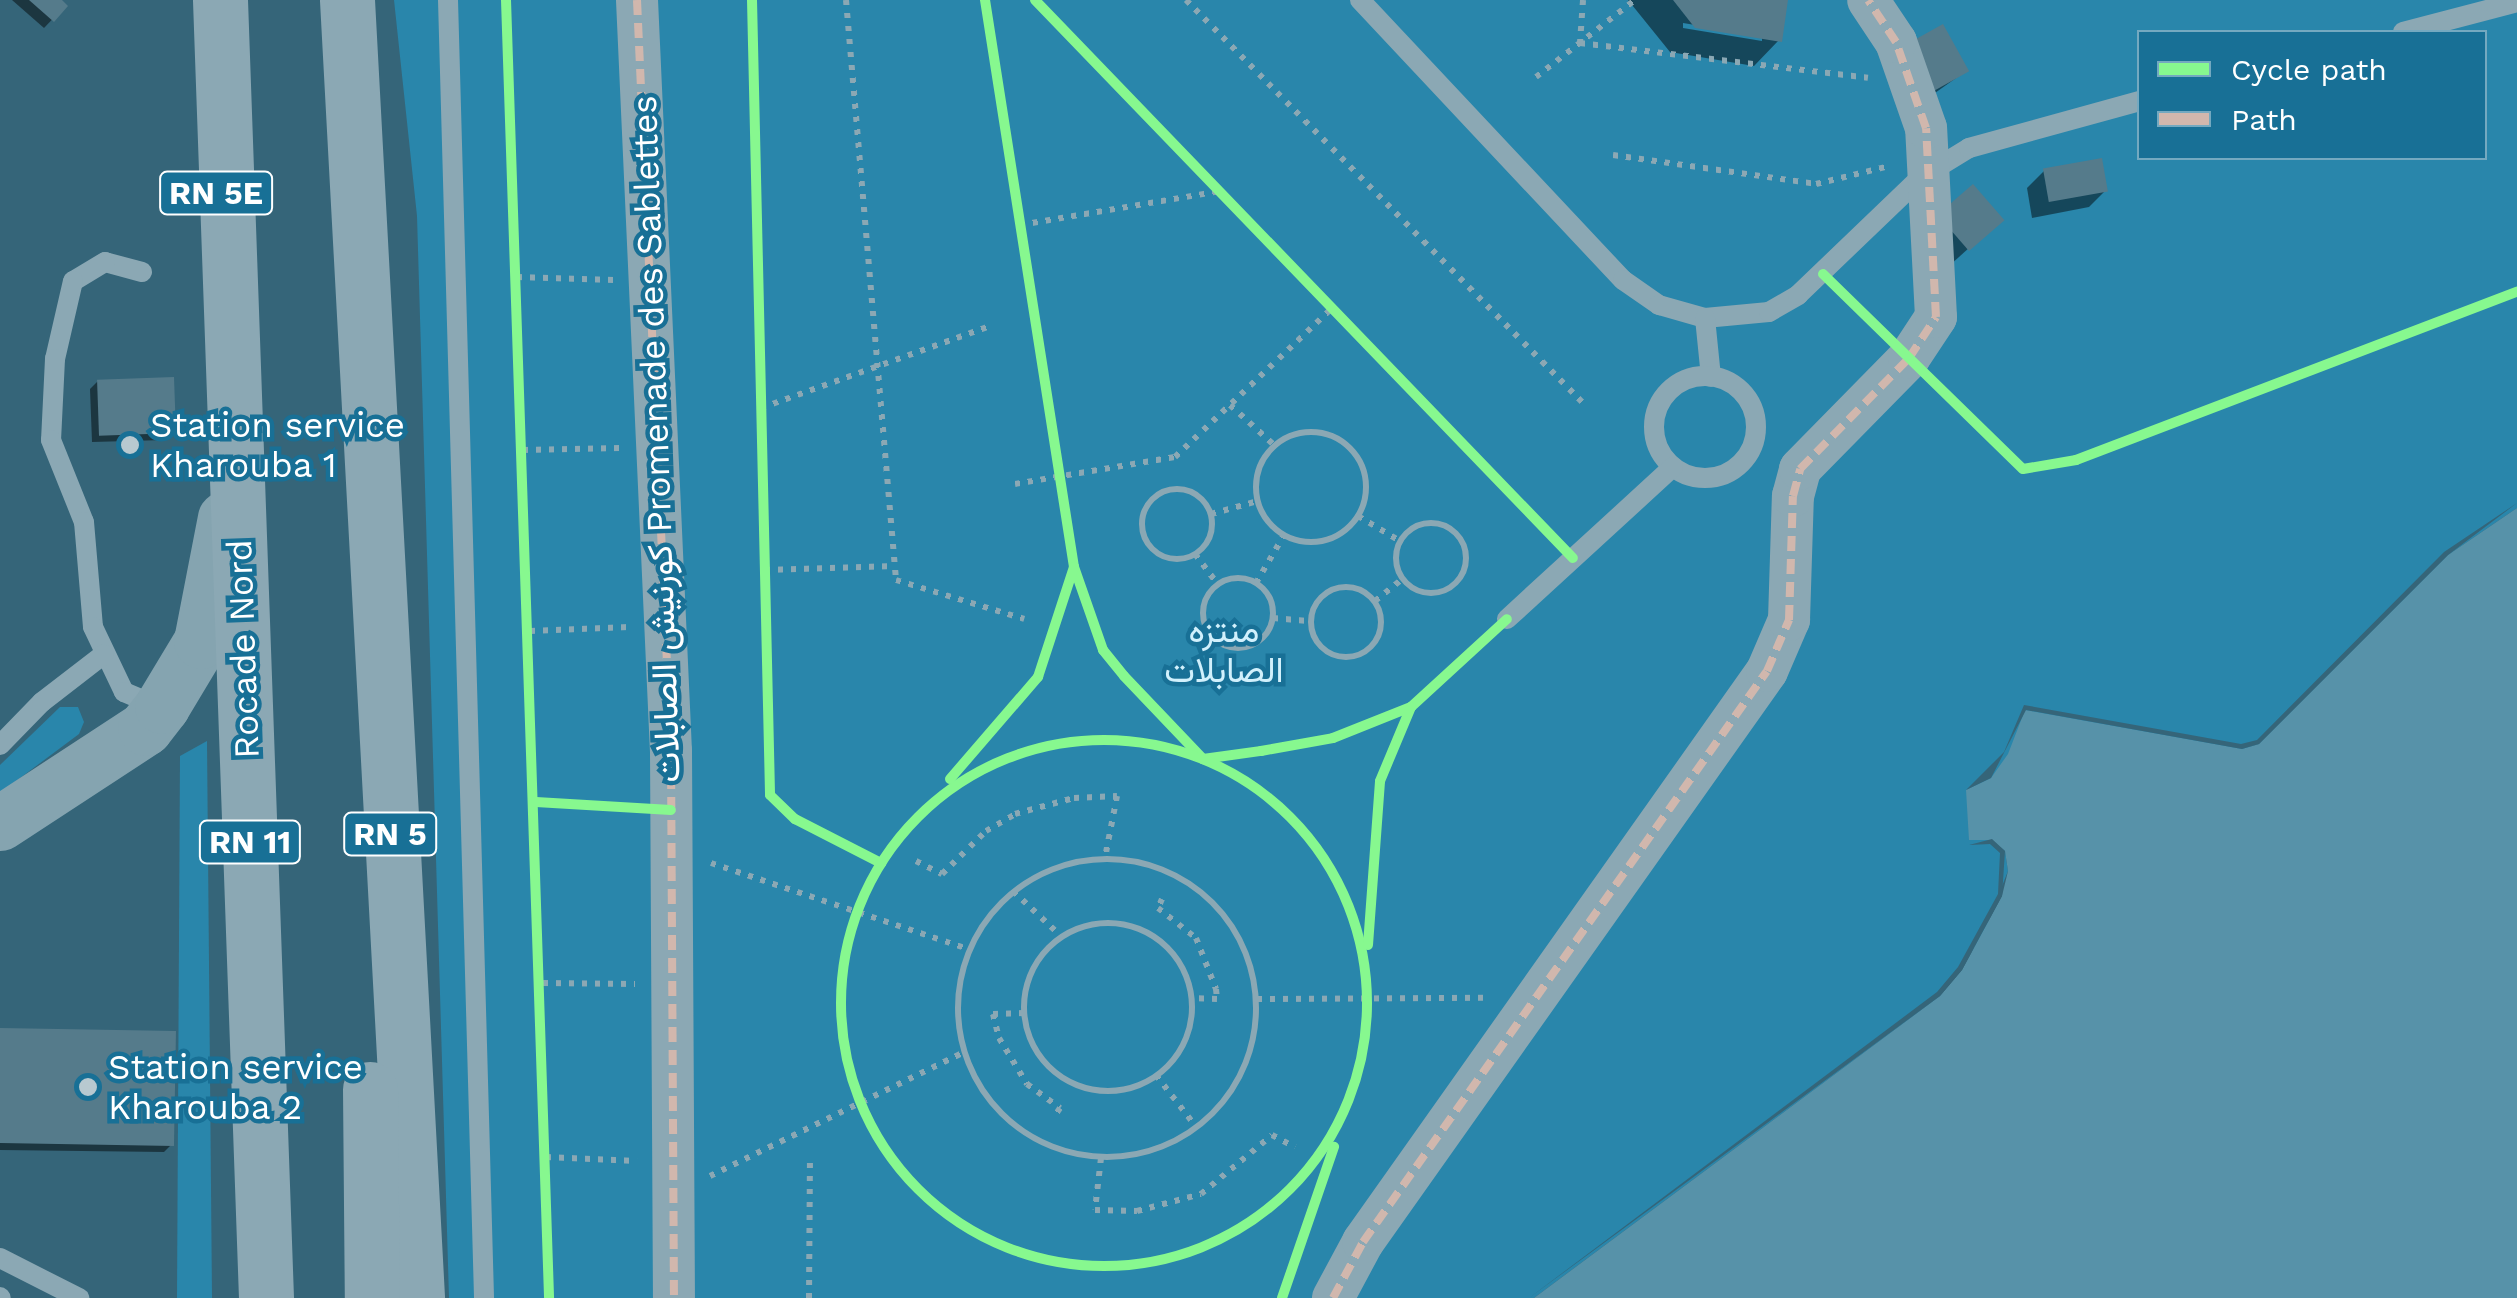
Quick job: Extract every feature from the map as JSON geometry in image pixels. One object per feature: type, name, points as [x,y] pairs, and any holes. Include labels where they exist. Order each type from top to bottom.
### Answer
[{"type":"highway","name":"RN 5E","points":[[198,0],[234,386]]},
{"type":"highway","name":"Rocade Nord","points":[[220,0],[266,1298]]},
{"type":"highway","points":[[348,0],[363,370],[372,1298]]},
{"type":"highway","name":"RN 5","points":[[363,370],[417,1298]]},
{"type":"street","name":"كورنيش الصابلات Promenade des Sablettes","points":[[637,0],[665,626],[672,985],[692,1169],[674,1298]]},
{"type":"street","points":[[1333,1298],[1363,1242],[1767,670],[1790,620],[1793,496],[1800,469],[1908,358],[1936,317],[1928,172],[1914,84],[1868,0]]},
{"type":"street","points":[[0,823],[145,728],[200,641],[223,551],[234,386]]},
{"type":"lane","points":[[448,0],[484,1298]]},
{"type":"lane","points":[[1360,0],[1623,280],[1660,306],[1705,318],[1769,312],[1798,294],[1928,172],[1969,148],[2137,102]]},
{"type":"lane","points":[[2412,30],[2517,2]]},
{"type":"lane","points":[[142,272],[104,262],[74,281],[55,358],[52,440],[84,522],[93,627],[104,654],[124,692],[162,706]]},
{"type":"lane","points":[[1705,318],[1711,377]]},
{"type":"lane","points":[[1711,377],[1748,399],[1756,431],[1752,449],[1726,474],[1690,476],[1660,452],[1656,414],[1678,384],[1711,377]]},
{"type":"lane","points":[[1507,619],[1673,466]]},
{"type":"lane","points":[[0,745],[42,702],[104,654]]},
{"type":"lane","points":[[0,1258],[79,1298]]},
{"type":"path","points":[[846,0],[896,580],[1024,619]]},
{"type":"path","points":[[1186,0],[1584,404]]},
{"type":"path","points":[[1580,43],[1583,0]]},
{"type":"path","points":[[1536,77],[1635,0]]},
{"type":"path","points":[[1580,43],[1914,84]]},
{"type":"path","points":[[1613,155],[1816,184],[1886,167]]},
{"type":"path","points":[[1206,177],[1232,204]]},
{"type":"path","points":[[1020,225],[1220,191]]},
{"type":"path","points":[[1017,206],[1023,244]]},
{"type":"path","points":[[516,257],[518,296]]},
{"type":"path","points":[[517,277],[650,282]]},
{"type":"path","points":[[1320,295],[1346,322]]},
{"type":"path","points":[[1015,484],[1175,457],[1332,308]]},
{"type":"path","points":[[761,408],[990,326]]},
{"type":"path","points":[[760,388],[761,426]]},
{"type":"path","points":[[1230,404],[1274,444]]},
{"type":"path","points":[[522,431],[524,468]]},
{"type":"path","points":[[1317,431],[1349,445],[1366,476],[1358,516],[1332,539],[1313,543],[1284,534],[1258,501],[1256,481],[1274,444],[1317,431]]},
{"type":"path","points":[[523,450],[656,447]]},
{"type":"path","points":[[1056,458],[1062,495]]},
{"type":"path","points":[[1186,490],[1210,514],[1209,536],[1195,554],[1172,559],[1152,549],[1142,529],[1146,506],[1164,491],[1186,490]]},
{"type":"path","points":[[1210,514],[1258,501]]},
{"type":"path","points":[[1358,516],[1400,540]]},
{"type":"path","points":[[1442,524],[1460,538],[1467,560],[1458,581],[1439,593],[1416,590],[1402,578],[1396,563],[1400,540],[1418,526],[1442,524]]},
{"type":"path","points":[[1256,583],[1284,534]]},
{"type":"path","points":[[764,552],[765,589]]},
{"type":"path","points":[[1195,554],[1218,585]]},
{"type":"path","points":[[765,570],[895,566]]},
{"type":"path","points":[[1236,578],[1256,583],[1267,592],[1273,618],[1256,644],[1223,645],[1203,618],[1218,585],[1236,578]]},
{"type":"path","points":[[1375,601],[1402,578]]},
{"type":"path","points":[[1333,588],[1356,588],[1375,601],[1379,634],[1354,656],[1322,647],[1311,620],[1316,604],[1333,588]]},
{"type":"path","points":[[529,613],[531,650]]},
{"type":"path","points":[[1273,618],[1311,620]]},
{"type":"path","points":[[530,631],[665,626]]},
{"type":"path","points":[[916,860],[942,874],[986,831],[1015,814],[1074,798],[1117,796],[1105,858]]},
{"type":"path","points":[[1105,858],[1142,861],[1186,879],[1222,910],[1246,952],[1258,999],[1252,1050],[1229,1096],[1197,1128],[1146,1154],[1100,1158],[1045,1145],[1003,1116],[964,1052],[958,1025],[968,949],[1013,891],[1048,869],[1105,858]]},
{"type":"path","points":[[716,864],[968,949]]},
{"type":"path","points":[[1013,891],[1062,937]]},
{"type":"path","points":[[852,929],[865,896]]},
{"type":"path","points":[[1162,899],[1158,908],[1196,938],[1216,988],[1216,999],[1192,998]]},
{"type":"path","points":[[1099,923],[1150,934],[1170,951],[1192,998],[1181,1050],[1156,1075],[1112,1092],[1082,1088],[1056,1074],[1037,1053],[1024,1013],[1032,969],[1062,937],[1099,923]]},
{"type":"path","points":[[542,965],[543,1002]]},
{"type":"path","points":[[1366,980],[1366,1015]]},
{"type":"path","points":[[543,983],[672,985]]},
{"type":"path","points":[[1258,999],[1535,998]]},
{"type":"path","points":[[1024,1013],[993,1014],[999,1038],[1027,1084],[1060,1108],[1056,1114]]},
{"type":"path","points":[[546,1157],[692,1169],[863,1107],[964,1052]]},
{"type":"path","points":[[1156,1075],[1197,1128]]},
{"type":"path","points":[[855,1084],[863,1107]]},
{"type":"path","points":[[1100,1158],[1095,1210],[1137,1210],[1201,1194],[1272,1135],[1295,1146]]},
{"type":"path","points":[[546,1138],[546,1174]]},
{"type":"path","points":[[809,1298],[810,1161]]},
{"type":"green space","name":"منتزه الصابلات","points":[[394,0],[2517,0],[2517,508],[2448,555],[2259,744],[1992,839],[2005,851],[2008,871],[1982,937],[1940,996],[1534,1298],[449,1298],[417,216]]},
{"type":"green space","points":[[60,707],[78,707],[84,722],[79,734],[0,793],[0,765]]},
{"type":"green space","points":[[207,741],[212,1298],[177,1298],[180,756]]},
{"type":"shaded area","points":[[2517,508],[2517,1298],[1534,1298],[1940,996],[1962,970],[2002,896],[2008,871],[2005,851],[1992,840],[1969,840],[1966,790],[1991,778],[2008,754],[2025,710],[2242,749],[2259,744],[2448,555]]},
{"type":"pier","points":[[2517,503],[2448,555],[2259,744],[2242,749],[2026,710],[1991,778],[1966,790],[2004,752],[2024,705],[2241,744],[2257,740],[2444,552]]},
{"type":"pier","points":[[1992,839],[2005,851],[2002,896],[1962,970],[1940,996],[1529,1298],[1937,992],[1958,967],[1998,894],[2000,853],[1990,844],[1969,845]]},
{"type":"building","points":[[29,0],[62,0],[68,6],[54,22]]},
{"type":"building","points":[[1673,0],[1788,0],[1782,42],[1695,28]]},
{"type":"building","points":[[1943,24],[1969,71],[1935,90],[1909,43]]},
{"type":"building","points":[[2102,158],[2108,191],[2049,202],[2043,168]]},
{"type":"building","points":[[1973,184],[2004,220],[1969,251],[1938,215]]},
{"type":"building","points":[[174,377],[176,433],[99,436],[97,380]]},
{"type":"building","name":"Station service Kharouba 2","points":[[0,1028],[176,1031],[174,1146],[0,1143]]},
{"type":"marked path","points":[[637,0],[671,751],[674,1298]]},
{"type":"marked path","points":[[1333,1298],[1363,1242],[1767,671],[1789,620],[1793,496],[1800,469],[1909,358],[1936,317],[1926,128],[1896,42],[1868,0]]},
{"type":"cycle path","points":[[506,0],[549,1298]]},
{"type":"cycle path","points":[[752,0],[770,795],[795,819],[881,863]]},
{"type":"cycle path","points":[[985,0],[1074,567],[1103,650],[1124,676],[1203,759],[1261,751],[1333,738],[1411,707],[1507,619]]},
{"type":"cycle path","points":[[1035,0],[1573,558]]},
{"type":"cycle path","points":[[1823,274],[2023,469],[2076,460],[2517,292]]},
{"type":"cycle path","points":[[950,779],[1038,677],[1074,567]]},
{"type":"cycle path","points":[[1368,945],[1380,781],[1411,707]]},
{"type":"cycle path","points":[[1104,740],[1155,745],[1205,760],[1250,784],[1290,817],[1323,857],[1347,902],[1362,952],[1367,1003],[1362,1054],[1347,1104],[1323,1149],[1290,1189],[1250,1222],[1205,1246],[1155,1261],[1104,1266],[1053,1261],[1003,1246],[958,1222],[918,1189],[885,1149],[861,1104],[846,1054],[841,1003],[846,952],[861,902],[885,857],[918,817],[958,784],[1003,760],[1053,745],[1104,740]]},
{"type":"cycle path","points":[[536,802],[671,810]]},
{"type":"cycle path","points":[[1282,1298],[1334,1147]]},
{"type":"place","name":"Station service Kharouba 1","points":[[130,445]]},
{"type":"place","name":"Station service Kharouba 2","points":[[88,1087]]}]
